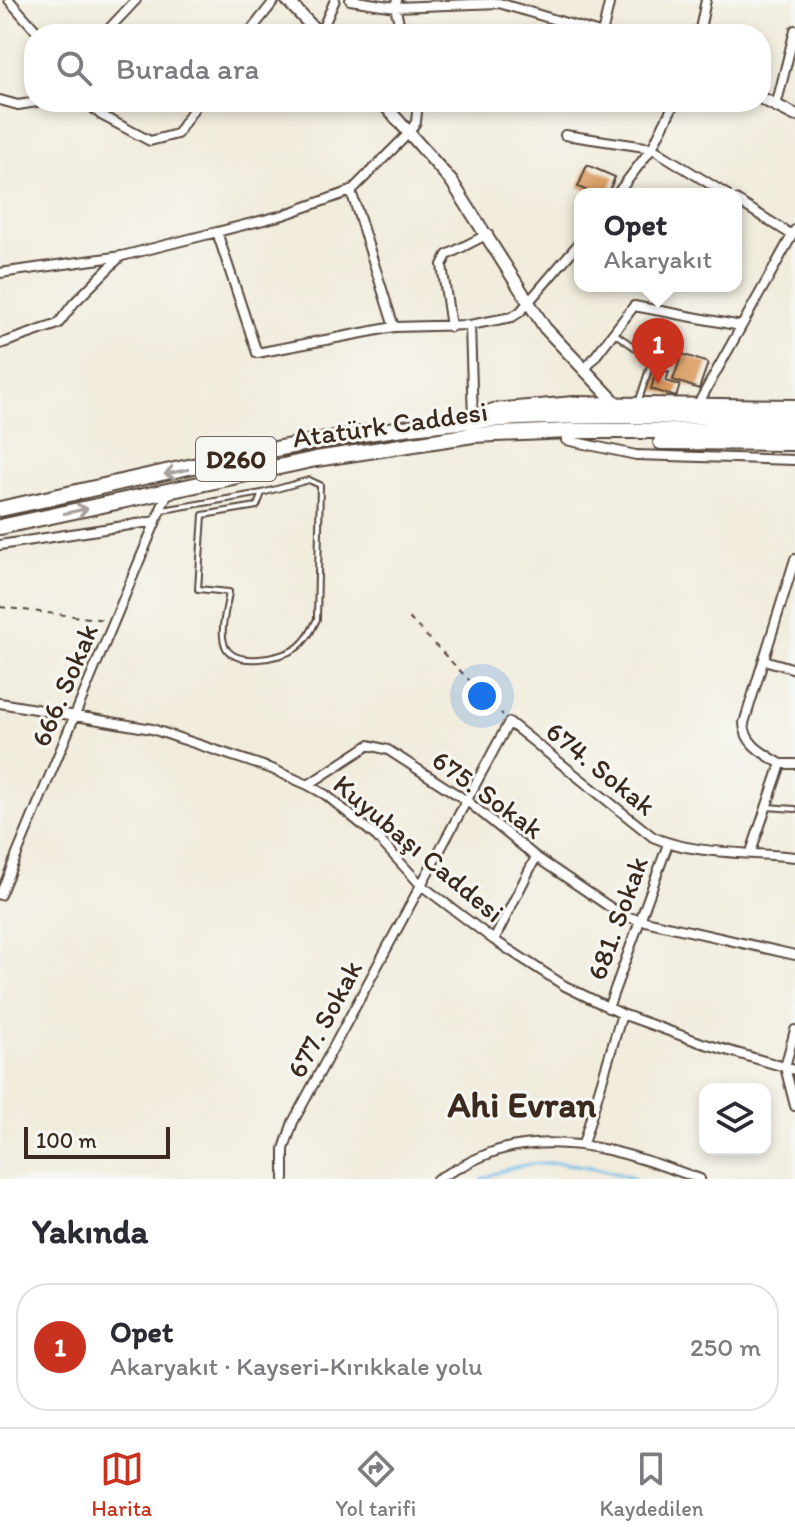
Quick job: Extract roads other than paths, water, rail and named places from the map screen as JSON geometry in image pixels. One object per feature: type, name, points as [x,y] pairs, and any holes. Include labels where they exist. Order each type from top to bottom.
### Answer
[{"type":"highway","points":[[795,407],[574,404],[494,411],[473,428],[499,439],[795,443]]},
{"type":"highway","name":"D260","points":[[0,509],[310,443],[411,427],[473,428],[592,417],[795,418]]},
{"type":"highway","name":"Atatürk Caddesi","points":[[0,527],[473,428],[795,431]]},
{"type":"street","points":[[9,0],[30,24]]},
{"type":"street","points":[[113,24],[136,0]]},
{"type":"street","points":[[256,24],[275,0]]},
{"type":"street","points":[[287,0],[310,24]]},
{"type":"street","points":[[324,24],[335,0]]},
{"type":"street","points":[[350,0],[499,3],[569,24]]},
{"type":"street","points":[[605,24],[610,0]]},
{"type":"street","points":[[701,24],[706,0]]},
{"type":"street","points":[[396,3],[400,24]]},
{"type":"street","points":[[776,106],[795,30]]},
{"type":"street","points":[[0,100],[24,104]]},
{"type":"street","points":[[771,103],[795,115]]},
{"type":"street","points":[[98,112],[150,141],[177,134],[191,112]]},
{"type":"street","points":[[391,112],[452,182],[488,234],[527,304],[545,328],[617,404]]},
{"type":"street","points":[[0,273],[122,256],[283,215],[351,191],[409,133],[416,122],[417,112]]},
{"type":"street","points":[[622,188],[652,148],[670,112]]},
{"type":"street","points":[[565,135],[652,148],[716,188]]},
{"type":"street","points":[[351,191],[394,327]]},
{"type":"street","points":[[697,406],[794,233],[742,203]]},
{"type":"street","points":[[217,232],[257,353],[394,327],[451,327],[512,317],[574,249]]},
{"type":"street","points":[[451,327],[442,265],[447,255],[488,234]]},
{"type":"street","points":[[0,344],[58,324],[74,303],[122,256]]},
{"type":"street","points":[[584,371],[634,306],[741,326]]},
{"type":"street","points":[[470,325],[473,428]]},
{"type":"street","points":[[566,440],[636,455],[795,460]]},
{"type":"street","name":"666. Sokak","points":[[0,895],[168,492]]},
{"type":"street","points":[[0,545],[156,521]]},
{"type":"street","points":[[795,559],[792,580],[744,723],[744,735],[751,744],[781,764],[795,764]]},
{"type":"street","points":[[764,660],[795,669]]},
{"type":"street","name":"Kuyubaşı Caddesi","points":[[0,703],[152,729],[272,769],[308,785],[326,795],[377,837],[421,885],[494,940],[552,978],[622,1014],[702,1043],[795,1070]]},
{"type":"street","name":"677. Sokak","points":[[284,1179],[284,1149],[293,1122],[509,722]]},
{"type":"street","name":"674. Sokak","points":[[509,722],[636,825],[668,844]]},
{"type":"street","name":"675. Sokak","points":[[308,785],[369,745],[388,750],[467,801],[536,857],[623,916],[795,955]]},
{"type":"street","points":[[751,852],[781,764]]},
{"type":"street","points":[[668,844],[795,857]]},
{"type":"street","name":"681. Sokak","points":[[608,1008],[668,844]]},
{"type":"street","points":[[494,940],[536,857]]},
{"type":"street","points":[[583,1144],[622,1014]]},
{"type":"street","points":[[795,1030],[785,1067],[795,1106]]},
{"type":"street","points":[[437,1179],[484,1156],[509,1147],[536,1143],[583,1144],[700,1179]]},
{"type":"lane","points":[[614,333],[650,358],[637,405]]},
{"type":"lane","points":[[161,510],[262,493],[309,480],[320,485],[317,619],[298,648],[262,659],[235,656],[225,645],[223,636],[229,592],[198,589],[203,515],[257,506],[262,493]]},
{"type":"lane","points":[[767,807],[795,809]]},
{"type":"waterway","points":[[482,1179],[520,1166],[558,1163],[596,1168],[634,1179]]},
{"type":"place","name":"Opet","points":[[658,384]]},
{"type":"district","name":"Ahi Evran","points":[[522,1104]]}]
